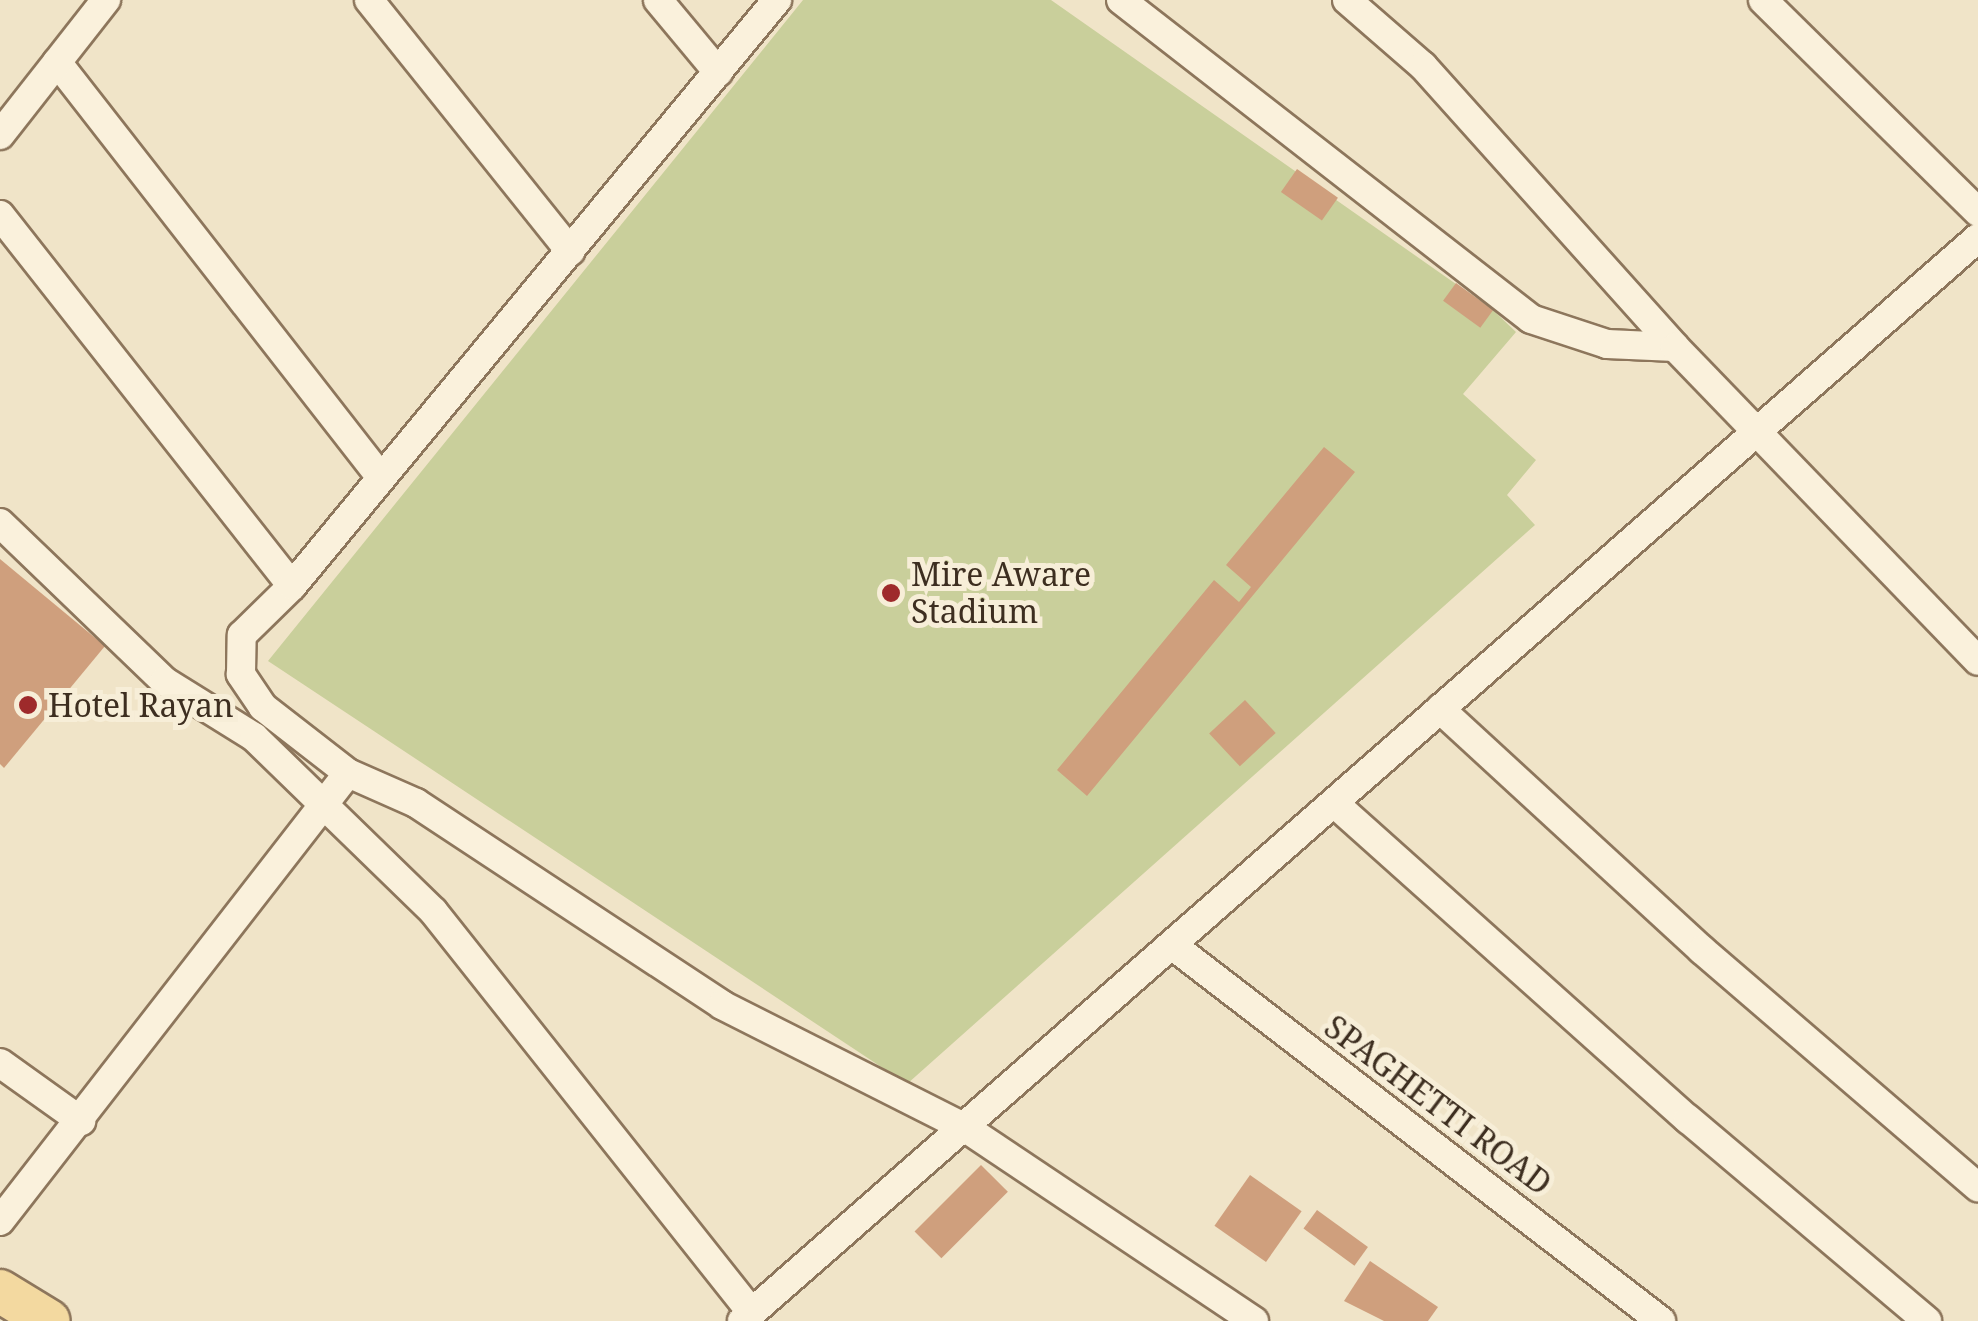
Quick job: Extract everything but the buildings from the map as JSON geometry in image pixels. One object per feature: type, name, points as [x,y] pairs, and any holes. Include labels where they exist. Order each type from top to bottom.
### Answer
[{"type":"main road","points":[[0,1291],[49,1321]]},
{"type":"street","points":[[0,135],[106,0]]},
{"type":"street","points":[[369,0],[570,251]]},
{"type":"street","points":[[658,0],[718,72]]},
{"type":"street","points":[[777,0],[379,475],[292,586],[242,635],[241,674],[263,706],[348,773],[416,803],[722,1005],[964,1127],[1254,1321]]},
{"type":"street","points":[[1121,0],[1532,318],[1606,344],[1675,348]]},
{"type":"street","points":[[1347,0],[1423,66],[1675,348],[1978,661]]},
{"type":"street","points":[[1762,0],[1978,212]]},
{"type":"street","points":[[57,62],[379,475]]},
{"type":"street","points":[[0,215],[292,586]]},
{"type":"street","points":[[0,523],[164,680],[254,737],[433,911],[747,1317],[1978,238]]},
{"type":"street","points":[[1440,709],[1702,950],[1978,1187]]},
{"type":"street","points":[[0,1222],[348,773]]},
{"type":"street","points":[[1334,802],[1688,1120],[1927,1321]]},
{"type":"street","name":"SPAGHETTI ROAD","points":[[1172,945],[1661,1321]]},
{"type":"street","points":[[0,1064],[80,1121]]},
{"type":"green space","name":"Mire Aware Stadium","points":[[803,0],[1051,0],[1493,310],[1516,332],[1463,394],[1536,460],[1507,495],[1535,525],[907,1084],[268,661]]},
{"type":"place","name":"Mire Aware Stadium","points":[[891,593]]},
{"type":"place","name":"Hotel Rayan","points":[[28,705]]}]
